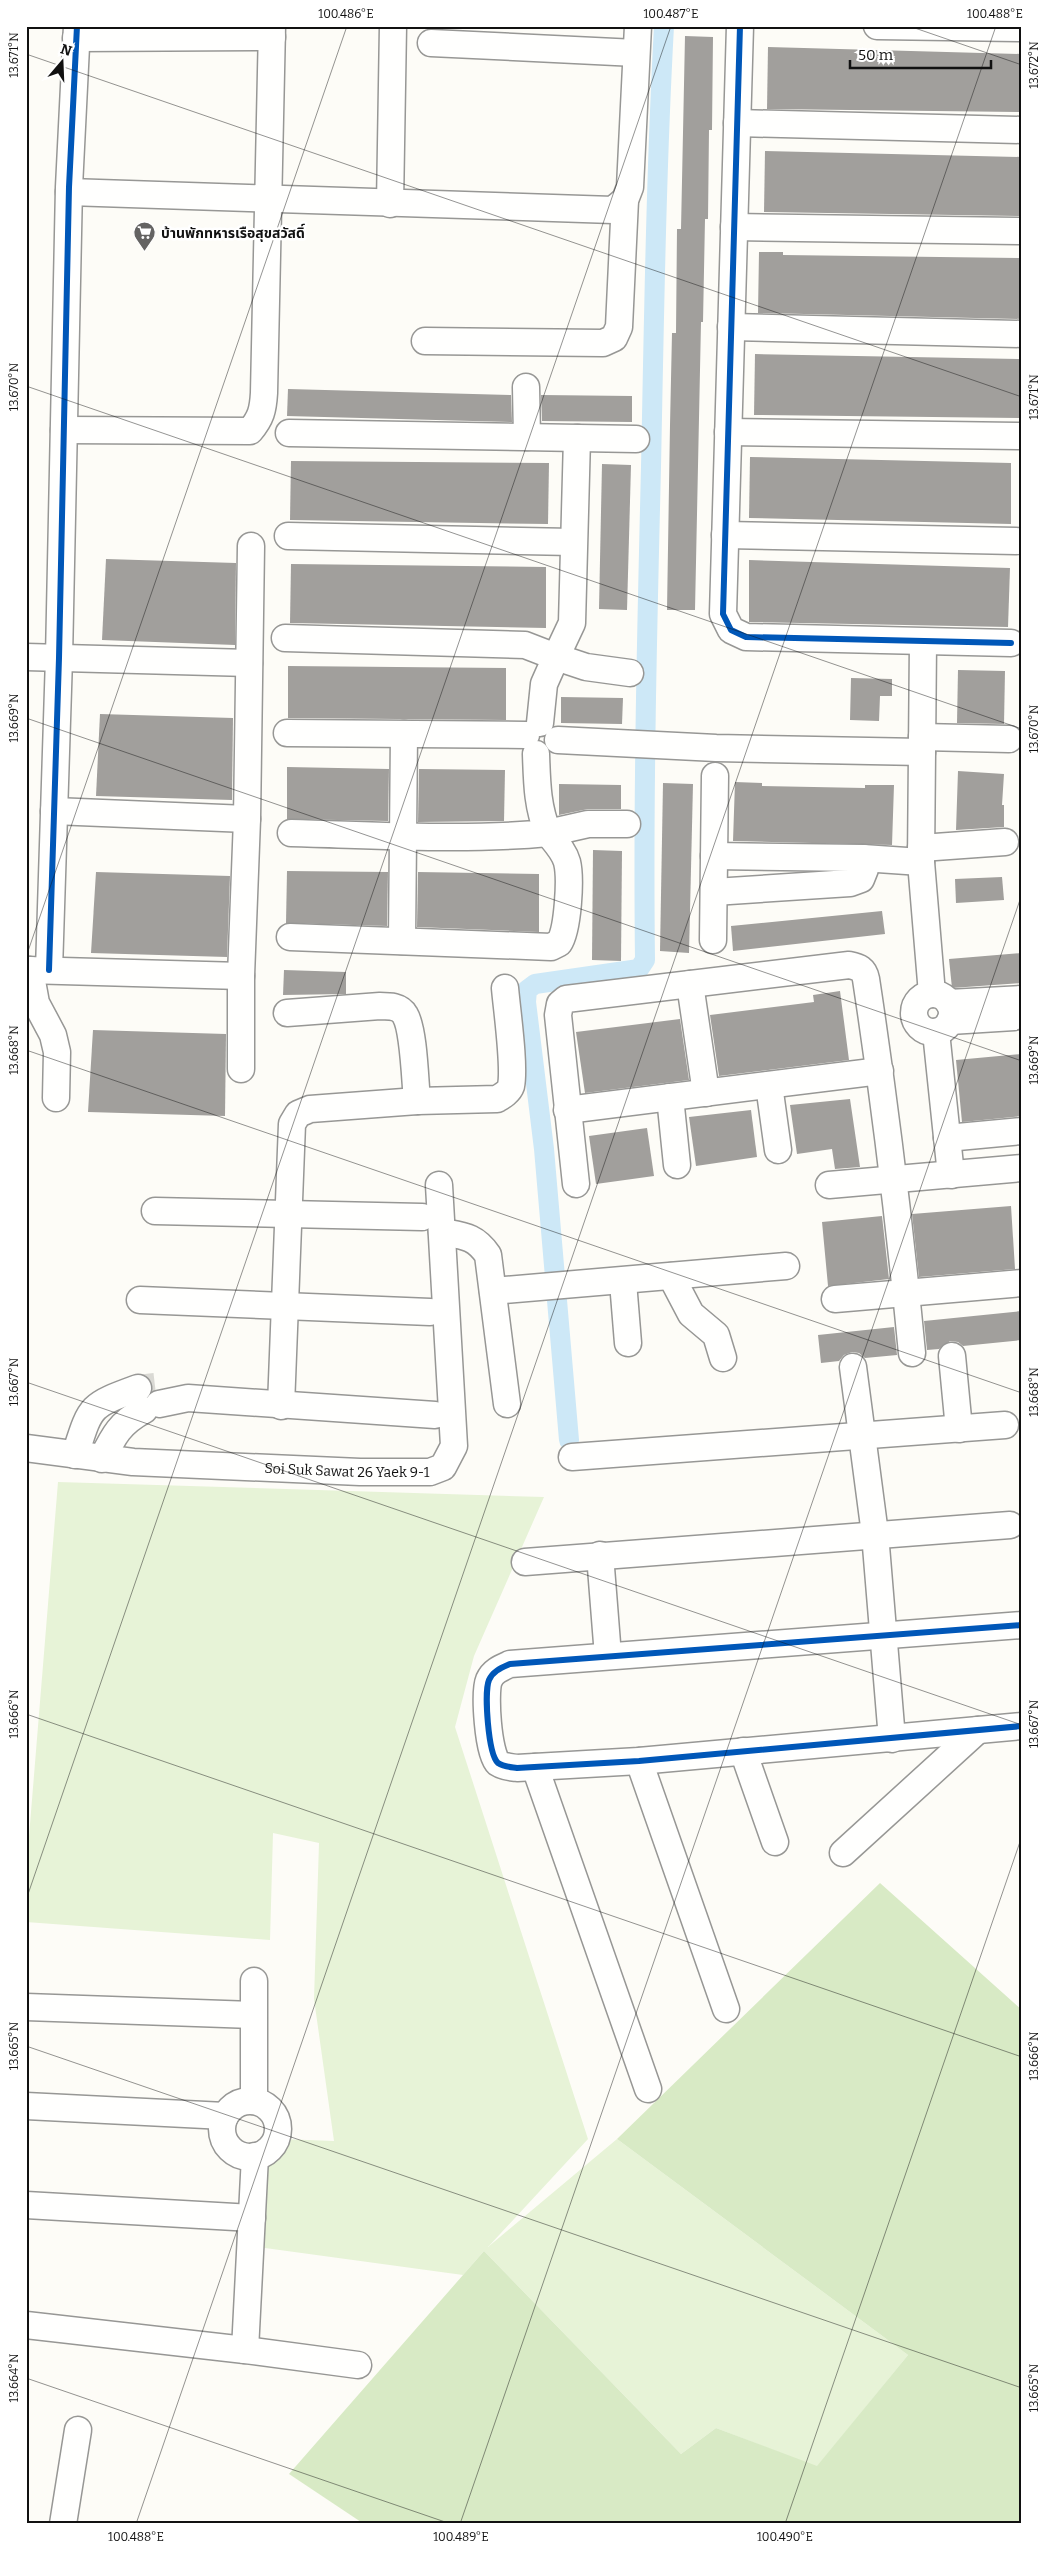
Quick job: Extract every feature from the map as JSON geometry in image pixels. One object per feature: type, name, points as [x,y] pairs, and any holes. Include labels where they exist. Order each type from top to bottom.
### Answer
[{"type":"street","points":[[390,204],[393,26]]},
{"type":"street","points":[[425,341],[603,343],[614,338],[619,327],[625,200],[630,187],[638,26]]},
{"type":"street","points":[[740,26],[723,614],[731,630],[746,637],[1011,644]]},
{"type":"street","points":[[877,26],[1022,28]]},
{"type":"street","points":[[56,1098],[57,1052],[52,1036],[36,1003],[35,970],[54,811],[69,192],[76,32],[272,31],[263,411],[250,431],[64,430]]},
{"type":"street","points":[[431,43],[636,53]]},
{"type":"street","points":[[737,123],[1022,130]]},
{"type":"street","points":[[69,192],[613,210],[625,200]]},
{"type":"street","points":[[734,227],[1022,231]]},
{"type":"street","points":[[731,327],[1022,334]]},
{"type":"street","points":[[526,387],[527,437]]},
{"type":"street","points":[[728,432],[1022,436]]},
{"type":"street","points":[[289,433],[636,439]]},
{"type":"street","points":[[290,937],[551,947],[559,943],[567,924],[568,863],[563,852],[548,833],[540,813],[537,797],[544,684],[572,623],[577,438]]},
{"type":"street","points":[[725,535],[1016,541]]},
{"type":"street","points":[[288,536],[573,542]]},
{"type":"street","points":[[241,1069],[241,976],[247,819],[251,546]]},
{"type":"street","points":[[285,638],[525,645],[586,666],[630,673]]},
{"type":"street","points":[[923,642],[921,855],[942,1012],[947,1138],[951,1174]]},
{"type":"street","points":[[26,657],[249,663]]},
{"type":"street","points":[[287,733],[540,738],[716,748],[922,744],[1010,739]]},
{"type":"street","points":[[402,941],[404,734]]},
{"type":"street","points":[[714,940],[715,776]]},
{"type":"street","points":[[54,811],[247,819]]},
{"type":"street","points":[[291,833],[517,836],[548,833],[588,824],[627,824]]},
{"type":"street","points":[[714,856],[864,858],[921,855],[1005,842]]},
{"type":"street","points":[[714,892],[850,883],[861,879],[865,869],[864,858]]},
{"type":"street","points":[[576,1184],[558,1015],[560,1004],[572,996],[849,965],[858,967],[865,972],[880,1071],[895,1180],[912,1354]]},
{"type":"street","points":[[35,970],[241,976]]},
{"type":"street","points":[[690,984],[706,1093]]},
{"type":"street","points":[[281,1406],[292,1124],[298,1114],[310,1109],[417,1101],[497,1098],[504,1095],[510,1087],[505,988]]},
{"type":"street","points":[[942,1012],[1022,999]]},
{"type":"street","points":[[287,1013],[380,1006],[395,1007],[404,1014],[409,1027],[417,1101]]},
{"type":"street","points":[[942,1012],[1022,1017]]},
{"type":"street","points":[[567,1110],[880,1071]]},
{"type":"street","points":[[769,1085],[778,1150]]},
{"type":"street","points":[[670,1098],[677,1165]]},
{"type":"street","points":[[947,1138],[1021,1135]]},
{"type":"street","points":[[829,1185],[1022,1168]]},
{"type":"street","name":"Soi Suk Sawat 26 Yaek 9-1","points":[[26,1448],[143,1463],[360,1472],[430,1472],[442,1468],[454,1446],[432,1225],[439,1185]]},
{"type":"street","points":[[155,1211],[287,1215],[432,1225],[479,1242],[488,1255],[507,1404]]},
{"type":"street","points":[[493,1292],[546,1286],[623,1282],[786,1266]]},
{"type":"street","points":[[671,1276],[692,1314],[716,1335],[723,1358]]},
{"type":"street","points":[[623,1282],[628,1343]]},
{"type":"street","points":[[835,1299],[1022,1283]]},
{"type":"street","points":[[140,1300],[430,1312]]},
{"type":"street","points":[[952,1356],[959,1429]]},
{"type":"street","points":[[853,1367],[875,1534],[892,1738]]},
{"type":"street","points":[[75,1455],[91,1411],[102,1402],[140,1401],[170,1389],[188,1398],[281,1406],[435,1415]]},
{"type":"street","points":[[102,1459],[114,1433],[140,1401]]},
{"type":"street","points":[[572,1457],[862,1434],[1004,1425]]},
{"type":"street","points":[[525,1562],[1010,1525]]},
{"type":"street","points":[[600,1556],[608,1656]]},
{"type":"street","points":[[1022,1625],[884,1634],[510,1664],[495,1670],[489,1679],[485,1691],[492,1753],[497,1762],[505,1766],[535,1767],[639,1761],[1022,1726]]},
{"type":"street","points":[[843,1853],[978,1730]]},
{"type":"street","points":[[743,1752],[775,1842]]},
{"type":"street","points":[[639,1761],[726,2009]]},
{"type":"street","points":[[535,1767],[648,2089]]},
{"type":"street","points":[[254,1981],[254,2101]]},
{"type":"street","points":[[26,2008],[253,2015]]},
{"type":"street","points":[[254,2101],[270,2109],[278,2124],[278,2133],[271,2148],[255,2156],[246,2157],[231,2149],[223,2134],[225,2116],[237,2104],[254,2101]]},
{"type":"street","points":[[26,2106],[225,2116]]},
{"type":"street","points":[[245,2350],[255,2156]]},
{"type":"street","points":[[26,2205],[252,2218]]},
{"type":"street","points":[[26,2325],[358,2365]]},
{"type":"street","points":[[63,2524],[78,2430]]},
{"type":"green space","points":[[58,1482],[544,1497],[474,1656],[455,1727],[588,2139],[488,2247],[617,2139],[908,2355],[817,2467],[716,2428],[681,2454],[484,2251],[463,2275],[265,2248],[254,2250],[260,2162],[281,2139],[334,2141],[314,1999],[319,1843],[273,1833],[270,1940],[26,1922],[26,1873]]},
{"type":"green space","points":[[880,1883],[1022,2010],[1022,2524],[364,2524],[289,2474],[484,2251],[681,2454],[716,2428],[817,2466],[908,2355],[617,2139]]},
{"type":"building","points":[[685,36],[713,37],[712,130],[709,130],[708,219],[705,219],[703,322],[701,322],[695,610],[667,610],[672,333],[676,333],[677,229],[681,229]]},
{"type":"building","points":[[768,47],[1022,54],[1022,112],[767,109]]},
{"type":"building","points":[[765,151],[1022,157],[1022,216],[764,212]]},
{"type":"building","points":[[759,252],[783,252],[783,255],[1022,258],[1022,319],[758,313]]},
{"type":"building","points":[[755,354],[1022,359],[1022,418],[754,415]]},
{"type":"building","points":[[288,389],[511,395],[512,422],[287,416]]},
{"type":"building","points":[[541,395],[632,396],[632,422],[542,421]]},
{"type":"building","points":[[750,457],[1011,463],[1011,524],[749,518]]},
{"type":"building","points":[[291,461],[549,463],[548,524],[290,520]]},
{"type":"building","points":[[602,464],[631,465],[627,610],[599,609]]},
{"type":"building","points":[[106,559],[236,563],[235,645],[102,640]]},
{"type":"building","points":[[749,560],[1010,568],[1008,627],[749,622]]},
{"type":"building","points":[[291,564],[546,567],[546,628],[290,623]]},
{"type":"building","points":[[288,666],[506,668],[506,720],[288,718]]},
{"type":"building","points":[[958,670],[1005,671],[1004,724],[957,723]]},
{"type":"building","points":[[851,678],[892,679],[892,696],[880,696],[879,721],[850,720]]},
{"type":"building","points":[[561,697],[623,698],[622,724],[561,723]]},
{"type":"building","points":[[100,714],[233,718],[232,800],[96,796]]},
{"type":"building","points":[[287,767],[389,769],[388,821],[287,819]]},
{"type":"building","points":[[419,769],[505,770],[504,821],[418,822]]},
{"type":"building","points":[[958,771],[1004,774],[1002,805],[1004,805],[1004,827],[956,830]]},
{"type":"building","points":[[735,782],[762,783],[762,786],[865,788],[865,785],[894,785],[892,845],[733,841]]},
{"type":"building","points":[[663,783],[693,784],[689,953],[660,951]]},
{"type":"building","points":[[559,784],[621,785],[621,809],[588,809],[559,815]]},
{"type":"building","points":[[593,850],[622,851],[621,961],[592,960]]},
{"type":"building","points":[[287,871],[388,872],[387,926],[286,923]]},
{"type":"building","points":[[96,872],[230,876],[227,957],[91,953]]},
{"type":"building","points":[[418,872],[539,874],[539,932],[417,927]]},
{"type":"building","points":[[1002,877],[1004,900],[956,903],[955,879]]},
{"type":"building","points":[[882,911],[885,934],[733,951],[731,926]]},
{"type":"building","points":[[1022,953],[1022,983],[952,988],[949,959]]},
{"type":"building","points":[[284,970],[346,972],[346,994],[283,995]]},
{"type":"building","points":[[840,991],[849,1060],[719,1076],[710,1015],[814,1002],[813,995]]},
{"type":"building","points":[[680,1019],[689,1080],[585,1093],[576,1032]]},
{"type":"building","points":[[93,1030],[226,1034],[225,1116],[88,1112]]},
{"type":"building","points":[[1022,1054],[1022,1116],[962,1122],[956,1060]]},
{"type":"building","points":[[850,1099],[860,1167],[835,1169],[832,1149],[797,1154],[790,1105]]},
{"type":"building","points":[[751,1110],[757,1157],[696,1166],[689,1117]]},
{"type":"building","points":[[647,1128],[654,1176],[596,1184],[589,1136]]},
{"type":"building","points":[[1011,1206],[1015,1269],[919,1277],[912,1214]]},
{"type":"building","points":[[882,1216],[889,1279],[828,1286],[822,1222]]},
{"type":"building","points":[[1022,1311],[1022,1340],[963,1346],[958,1342],[950,1341],[939,1349],[927,1350],[924,1321]]},
{"type":"building","points":[[894,1327],[897,1355],[865,1358],[859,1353],[852,1352],[844,1355],[839,1361],[821,1363],[818,1335]]},
{"type":"waterway","points":[[569,1440],[544,1149],[526,1002],[527,990],[535,984],[639,969],[645,960],[647,652],[656,246],[664,26]]},
{"type":"tunnel","points":[[138,1388],[155,1386]]},
{"type":"cycle path","points":[[49,970],[59,658],[69,187],[77,26]]},
{"type":"cycle path","points":[[740,26],[723,614],[731,630],[746,637],[1011,643]]},
{"type":"cycle path","points":[[1022,1625],[510,1664],[493,1674],[489,1680],[487,1697],[489,1736],[495,1757],[498,1763],[507,1767],[517,1768],[639,1761],[1022,1726]]},
{"type":"place","name":"บ้านพักทหารเรือสุขสวัสดิ์","points":[[145,252]]}]
